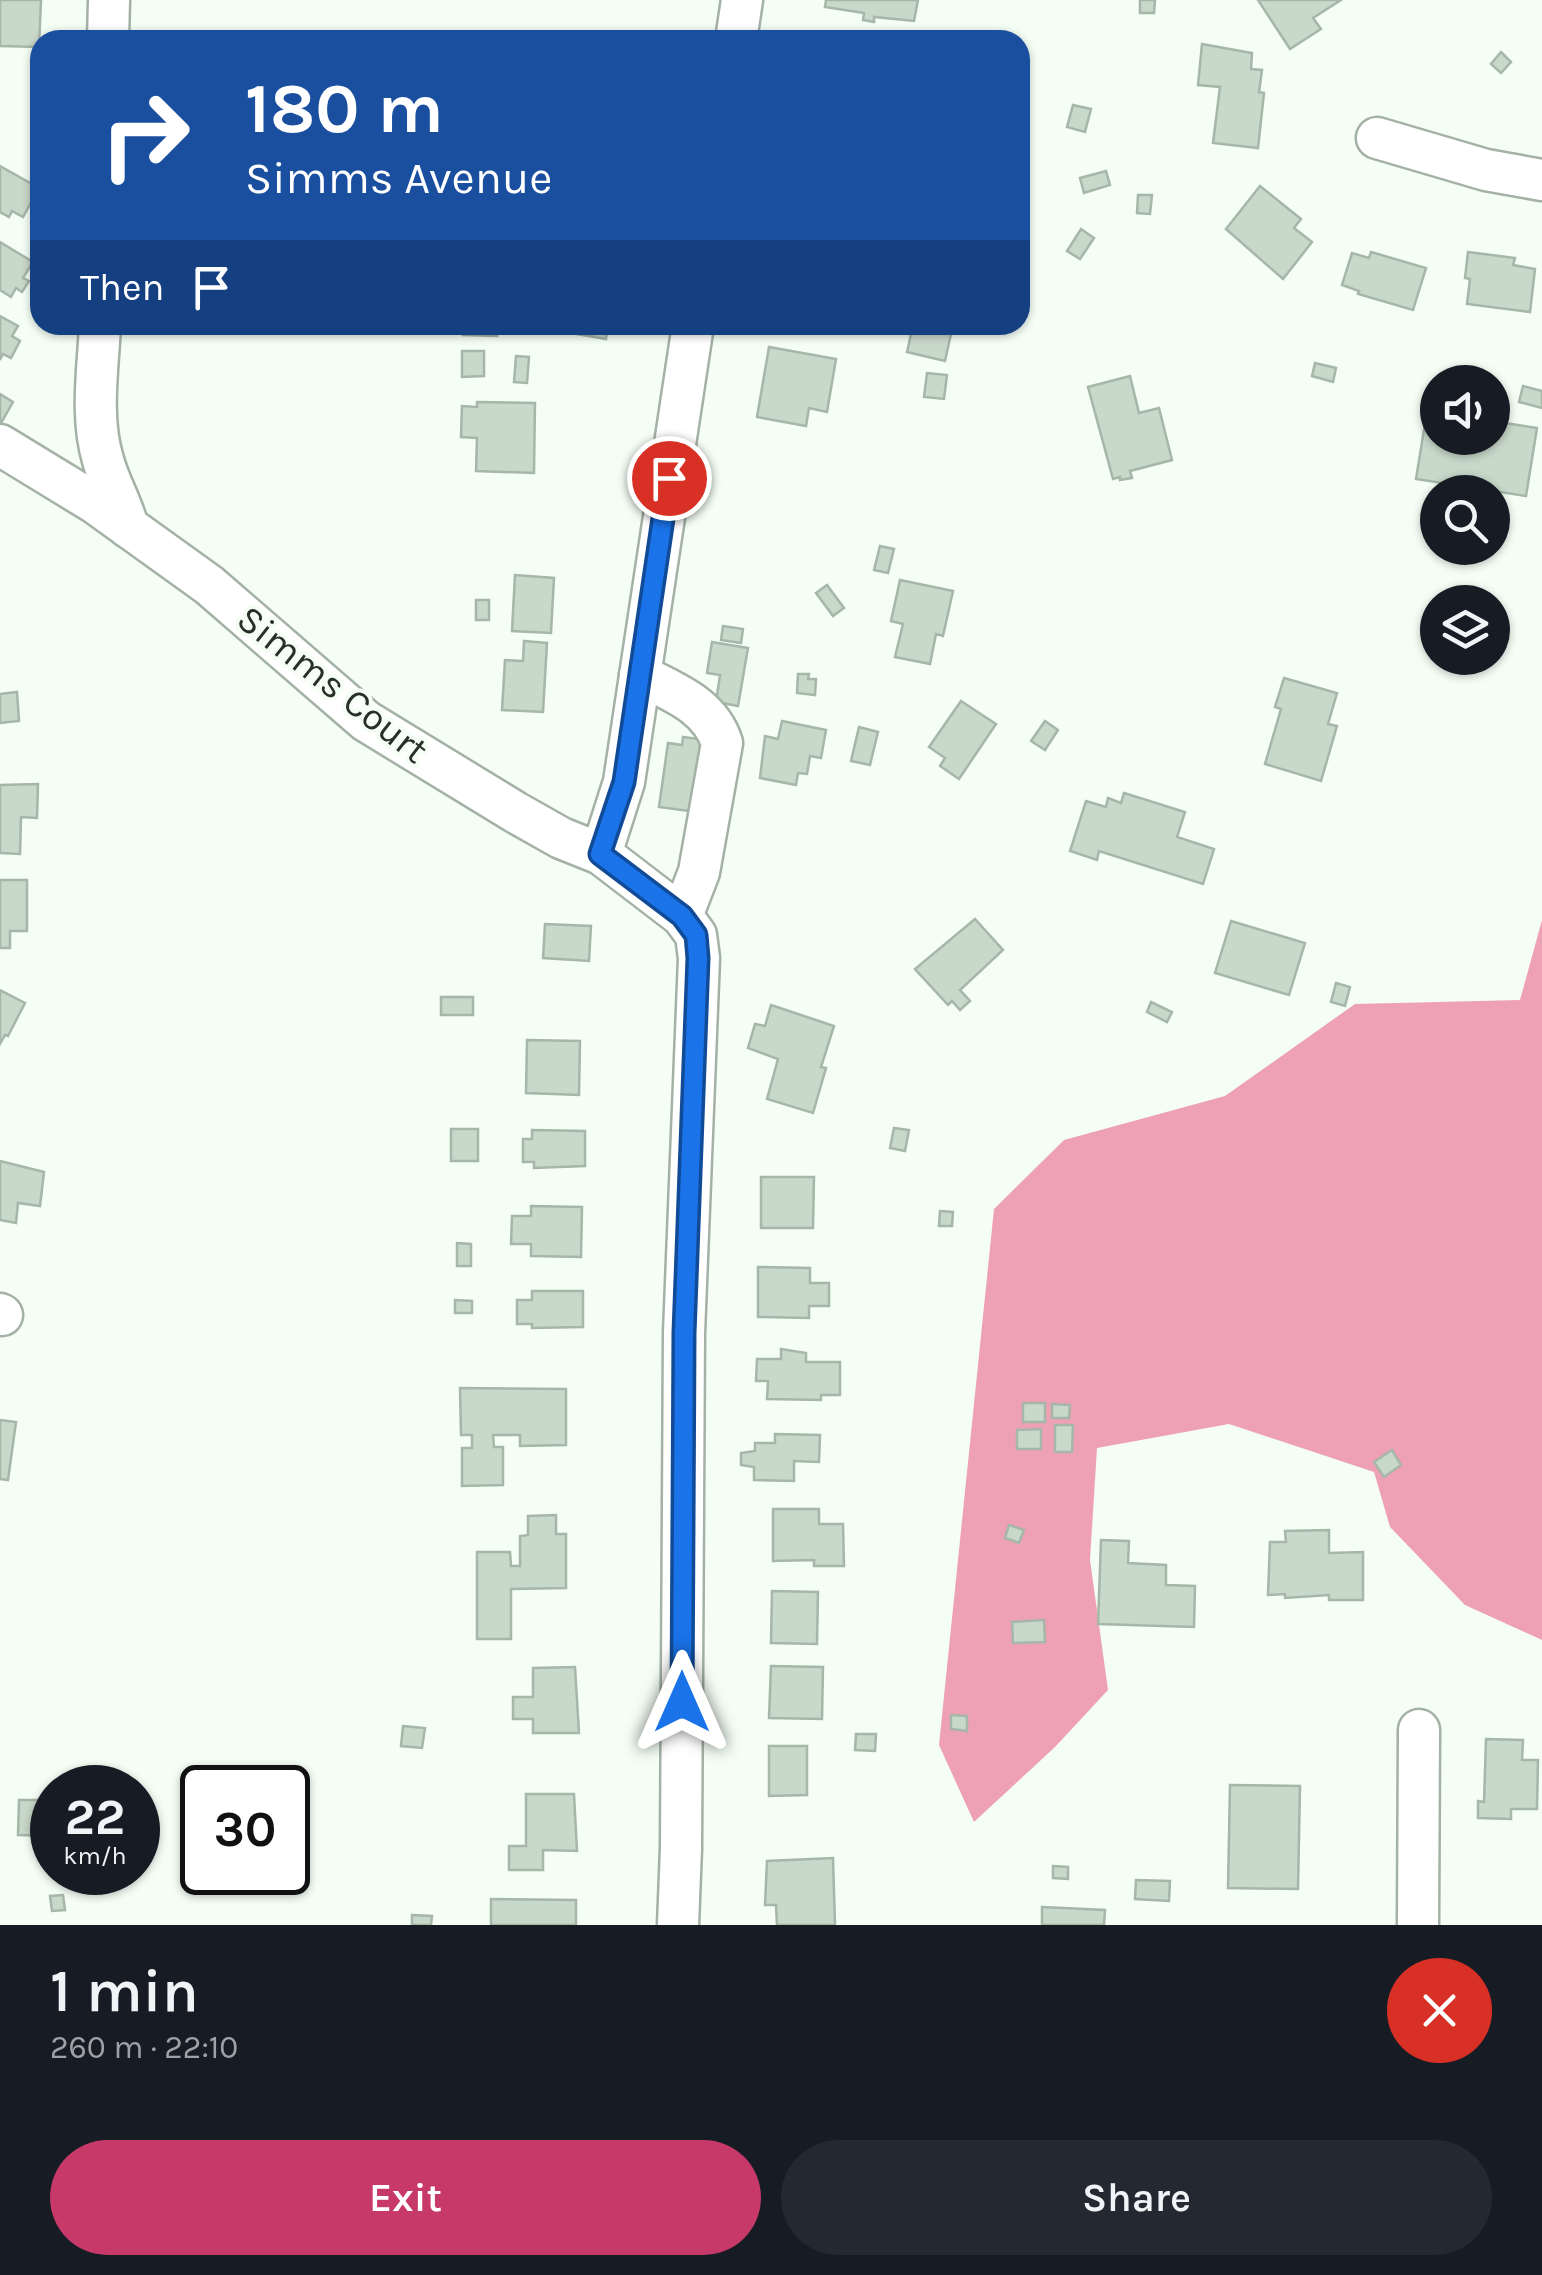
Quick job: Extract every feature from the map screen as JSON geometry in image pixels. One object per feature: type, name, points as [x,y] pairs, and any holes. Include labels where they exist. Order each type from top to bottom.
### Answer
[{"type":"street","points":[[108,30],[109,0]]},
{"type":"street","points":[[738,30],[742,0]]},
{"type":"street","points":[[1377,138],[1486,170],[1542,180]]},
{"type":"street","points":[[100,335],[96,431],[103,463],[121,500],[128,527]]},
{"type":"street","points":[[600,854],[624,782],[691,335]]},
{"type":"street","name":"Simms Court","points":[[0,445],[128,527],[209,586],[366,721],[546,829],[600,854],[682,916]]},
{"type":"street","points":[[640,676],[690,700],[716,724],[722,742],[698,872],[682,916],[696,935],[698,958],[684,1333],[678,1925]]},
{"type":"street","points":[[1418,1925],[1419,1730]]},
{"type":"shaded area","points":[[1542,920],[1542,1640],[1465,1605],[1390,1527],[1374,1472],[1229,1424],[1097,1448],[1090,1560],[1108,1690],[1055,1747],[974,1822],[939,1745],[994,1209],[1064,1140],[1225,1096],[1355,1004],[1520,1000]]},
{"type":"building","points":[[0,0],[41,0],[40,30],[30,30],[30,47],[0,46]]},
{"type":"building","points":[[826,0],[918,0],[914,21],[874,17],[874,22],[863,20],[864,13],[825,7]]},
{"type":"building","points":[[1140,0],[1155,0],[1154,13],[1140,13]]},
{"type":"building","points":[[1258,0],[1341,0],[1313,18],[1321,29],[1290,49]]},
{"type":"building","points":[[1202,44],[1252,53],[1251,69],[1262,70],[1259,92],[1264,93],[1258,148],[1213,143],[1220,87],[1198,85]]},
{"type":"building","points":[[1501,52],[1511,62],[1501,73],[1491,64]]},
{"type":"building","points":[[1073,105],[1091,109],[1085,132],[1067,127]]},
{"type":"building","points":[[0,166],[30,183],[30,204],[23,217],[12,211],[9,217],[0,212]]},
{"type":"building","points":[[1106,171],[1110,185],[1084,193],[1080,178]]},
{"type":"building","points":[[1260,186],[1301,219],[1294,228],[1312,242],[1283,279],[1226,229]]},
{"type":"building","points":[[1138,195],[1152,195],[1150,214],[1137,213]]},
{"type":"building","points":[[1081,229],[1094,238],[1080,259],[1067,251]]},
{"type":"building","points":[[0,242],[30,260],[30,267],[23,278],[29,281],[22,292],[16,288],[11,297],[0,290]]},
{"type":"building","points":[[1371,252],[1426,268],[1413,310],[1358,294],[1359,291],[1342,285],[1352,253],[1369,258]]},
{"type":"building","points":[[1468,252],[1515,258],[1513,265],[1535,269],[1530,312],[1467,304]]},
{"type":"building","points":[[0,316],[18,326],[12,336],[20,341],[11,358],[3,354],[0,360]]},
{"type":"building","points":[[911,335],[951,335],[945,361],[907,352]]},
{"type":"building","points":[[769,347],[836,359],[827,412],[809,408],[806,426],[757,417]]},
{"type":"building","points":[[462,351],[484,351],[484,376],[462,377]]},
{"type":"building","points":[[516,356],[529,357],[527,383],[514,382]]},
{"type":"building","points":[[1315,363],[1336,368],[1333,382],[1312,376]]},
{"type":"building","points":[[927,373],[947,375],[944,399],[924,397]]},
{"type":"building","points":[[1130,376],[1139,413],[1159,408],[1172,460],[1130,471],[1132,478],[1120,480],[1113,479],[1088,387]]},
{"type":"building","points":[[1523,386],[1542,391],[1542,408],[1519,402]]},
{"type":"building","points":[[0,394],[13,402],[0,425]]},
{"type":"building","points":[[477,402],[535,403],[534,473],[476,471],[477,438],[461,437],[462,406],[477,407]]},
{"type":"building","points":[[1510,424],[1537,428],[1526,496],[1510,494],[1510,475],[1420,475],[1420,480],[1416,479],[1420,454],[1510,455]]},
{"type":"building","points":[[880,546],[894,549],[888,573],[874,570]]},
{"type":"building","points":[[515,575],[554,578],[551,633],[512,631]]},
{"type":"building","points":[[900,580],[953,591],[943,636],[936,634],[930,664],[895,657],[903,624],[891,621]]},
{"type":"building","points":[[827,585],[844,608],[833,616],[816,593]]},
{"type":"building","points":[[476,600],[489,600],[489,620],[476,620]]},
{"type":"building","points":[[723,626],[743,629],[741,643],[721,640]]},
{"type":"building","points":[[524,641],[547,643],[543,712],[502,710],[505,660],[523,661]]},
{"type":"building","points":[[712,642],[748,648],[738,706],[716,702],[720,675],[707,673]]},
{"type":"building","points":[[798,674],[816,679],[815,695],[797,693]]},
{"type":"building","points":[[1284,678],[1337,693],[1328,724],[1337,726],[1321,781],[1265,764],[1281,709],[1275,707]]},
{"type":"building","points":[[17,692],[19,721],[0,723],[0,694]]},
{"type":"building","points":[[961,701],[996,724],[959,779],[940,766],[945,758],[929,747]]},
{"type":"building","points":[[782,721],[826,730],[821,758],[810,756],[807,774],[798,773],[796,785],[760,778],[765,736],[778,739]]},
{"type":"building","points":[[1045,721],[1058,730],[1045,750],[1031,741]]},
{"type":"building","points":[[859,727],[878,732],[870,765],[851,761]]},
{"type":"building","points":[[683,737],[715,741],[704,813],[659,807],[668,743],[682,745]]},
{"type":"building","points":[[38,784],[37,818],[21,817],[20,854],[0,853],[0,785]]},
{"type":"building","points":[[1124,793],[1185,812],[1177,837],[1214,849],[1203,884],[1099,851],[1097,860],[1070,851],[1086,801],[1106,807],[1108,798],[1121,803]]},
{"type":"building","points":[[0,880],[27,880],[27,931],[10,931],[10,948],[0,948]]},
{"type":"building","points":[[975,919],[1003,950],[960,990],[970,1001],[960,1010],[952,1001],[948,1005],[915,969]]},
{"type":"building","points":[[1231,921],[1305,943],[1289,995],[1215,973]]},
{"type":"building","points":[[545,924],[591,926],[589,961],[543,958]]},
{"type":"building","points":[[1336,983],[1350,987],[1345,1006],[1331,1002]]},
{"type":"building","points":[[0,990],[25,1003],[0,1044]]},
{"type":"building","points":[[441,997],[473,997],[473,1015],[441,1015]]},
{"type":"building","points":[[1151,1002],[1172,1012],[1167,1022],[1147,1012]]},
{"type":"building","points":[[771,1005],[834,1026],[821,1067],[826,1068],[813,1113],[767,1099],[778,1059],[748,1048],[755,1024],[765,1026]]},
{"type":"building","points":[[527,1040],[580,1041],[579,1095],[526,1093]]},
{"type":"building","points":[[894,1128],[909,1130],[905,1151],[890,1148]]},
{"type":"building","points":[[451,1129],[478,1129],[478,1161],[451,1161]]},
{"type":"building","points":[[532,1130],[585,1131],[585,1166],[534,1168],[534,1162],[523,1162],[523,1139],[532,1139]]},
{"type":"building","points":[[0,1161],[44,1172],[40,1206],[18,1203],[16,1223],[0,1220]]},
{"type":"building","points":[[761,1177],[814,1177],[813,1228],[761,1228]]},
{"type":"building","points":[[531,1206],[582,1207],[581,1257],[531,1256],[531,1244],[511,1244],[512,1216],[531,1216]]},
{"type":"building","points":[[940,1211],[953,1212],[952,1226],[939,1226]]},
{"type":"building","points":[[457,1243],[471,1244],[471,1266],[457,1266]]},
{"type":"building","points":[[758,1267],[810,1268],[810,1283],[829,1283],[829,1306],[809,1306],[809,1318],[758,1317]]},
{"type":"building","points":[[532,1291],[583,1291],[583,1327],[532,1328],[532,1324],[517,1324],[517,1300],[532,1300]]},
{"type":"building","points":[[455,1300],[472,1301],[472,1313],[455,1313]]},
{"type":"building","points":[[781,1349],[806,1353],[806,1362],[840,1362],[840,1395],[821,1395],[821,1400],[767,1399],[768,1381],[756,1381],[757,1359],[781,1359]]},
{"type":"building","points":[[460,1388],[566,1389],[566,1445],[520,1446],[520,1435],[493,1435],[494,1447],[503,1447],[503,1485],[462,1486],[462,1448],[472,1448],[472,1435],[461,1435]]},
{"type":"building","points":[[1023,1403],[1045,1403],[1045,1422],[1023,1422]]},
{"type":"building","points":[[1052,1404],[1070,1405],[1069,1418],[1052,1418]]},
{"type":"building","points":[[0,1420],[16,1422],[8,1480],[0,1479]]},
{"type":"building","points":[[1055,1425],[1073,1425],[1072,1452],[1055,1452]]},
{"type":"building","points":[[1041,1429],[1041,1449],[1017,1449],[1017,1430]]},
{"type":"building","points":[[775,1434],[820,1435],[819,1462],[794,1461],[794,1481],[754,1480],[754,1467],[741,1465],[741,1453],[755,1451],[755,1443],[775,1443]]},
{"type":"building","points":[[1392,1450],[1401,1465],[1384,1477],[1374,1462]]},
{"type":"building","points":[[773,1509],[819,1509],[819,1524],[843,1524],[844,1566],[814,1566],[814,1560],[773,1561]]},
{"type":"building","points":[[556,1515],[556,1534],[566,1534],[566,1588],[511,1589],[511,1639],[477,1639],[477,1552],[510,1552],[511,1566],[520,1566],[520,1536],[528,1535],[528,1516]]},
{"type":"building","points":[[1009,1525],[1024,1530],[1019,1543],[1005,1538]]},
{"type":"building","points":[[1329,1530],[1329,1553],[1363,1552],[1363,1600],[1329,1600],[1329,1595],[1268,1595],[1270,1542],[1286,1542],[1285,1531]]},
{"type":"building","points":[[1101,1540],[1129,1541],[1128,1563],[1166,1565],[1166,1585],[1195,1586],[1194,1627],[1098,1624]]},
{"type":"building","points":[[772,1591],[818,1592],[817,1644],[771,1643]]},
{"type":"building","points":[[1044,1620],[1045,1642],[1013,1643],[1012,1622]]},
{"type":"building","points":[[771,1666],[823,1667],[822,1719],[769,1718]]},
{"type":"building","points":[[575,1667],[579,1733],[533,1733],[533,1719],[513,1719],[513,1697],[533,1697],[533,1668]]},
{"type":"building","points":[[951,1715],[967,1716],[967,1731],[951,1729]]},
{"type":"building","points":[[403,1726],[425,1728],[422,1748],[401,1746]]},
{"type":"building","points":[[856,1734],[876,1734],[875,1751],[855,1750]]},
{"type":"building","points":[[1486,1739],[1523,1740],[1522,1760],[1538,1760],[1537,1809],[1511,1809],[1511,1819],[1478,1818],[1478,1801],[1484,1802]]},
{"type":"building","points":[[769,1746],[807,1746],[807,1795],[769,1796]]},
{"type":"building","points":[[1230,1785],[1300,1786],[1298,1889],[1228,1888]]},
{"type":"building","points":[[526,1794],[574,1794],[577,1851],[543,1850],[543,1870],[509,1870],[509,1846],[526,1846]]},
{"type":"building","points":[[19,1800],[30,1800],[30,1835],[18,1835]]},
{"type":"building","points":[[833,1858],[835,1925],[777,1925],[776,1905],[765,1905],[767,1861]]},
{"type":"building","points":[[1053,1866],[1068,1867],[1068,1879],[1053,1878]]},
{"type":"building","points":[[1136,1880],[1170,1881],[1169,1901],[1135,1899]]},
{"type":"building","points":[[63,1895],[65,1910],[52,1911],[50,1896]]},
{"type":"building","points":[[491,1899],[576,1900],[576,1925],[491,1925]]},
{"type":"building","points":[[1042,1907],[1105,1910],[1104,1925],[1042,1925]]},
{"type":"building","points":[[412,1915],[432,1916],[431,1925],[412,1925]]},
{"type":"route","points":[[669,478],[624,782],[600,854],[682,916],[696,935],[684,1333],[682,1702]]}]
